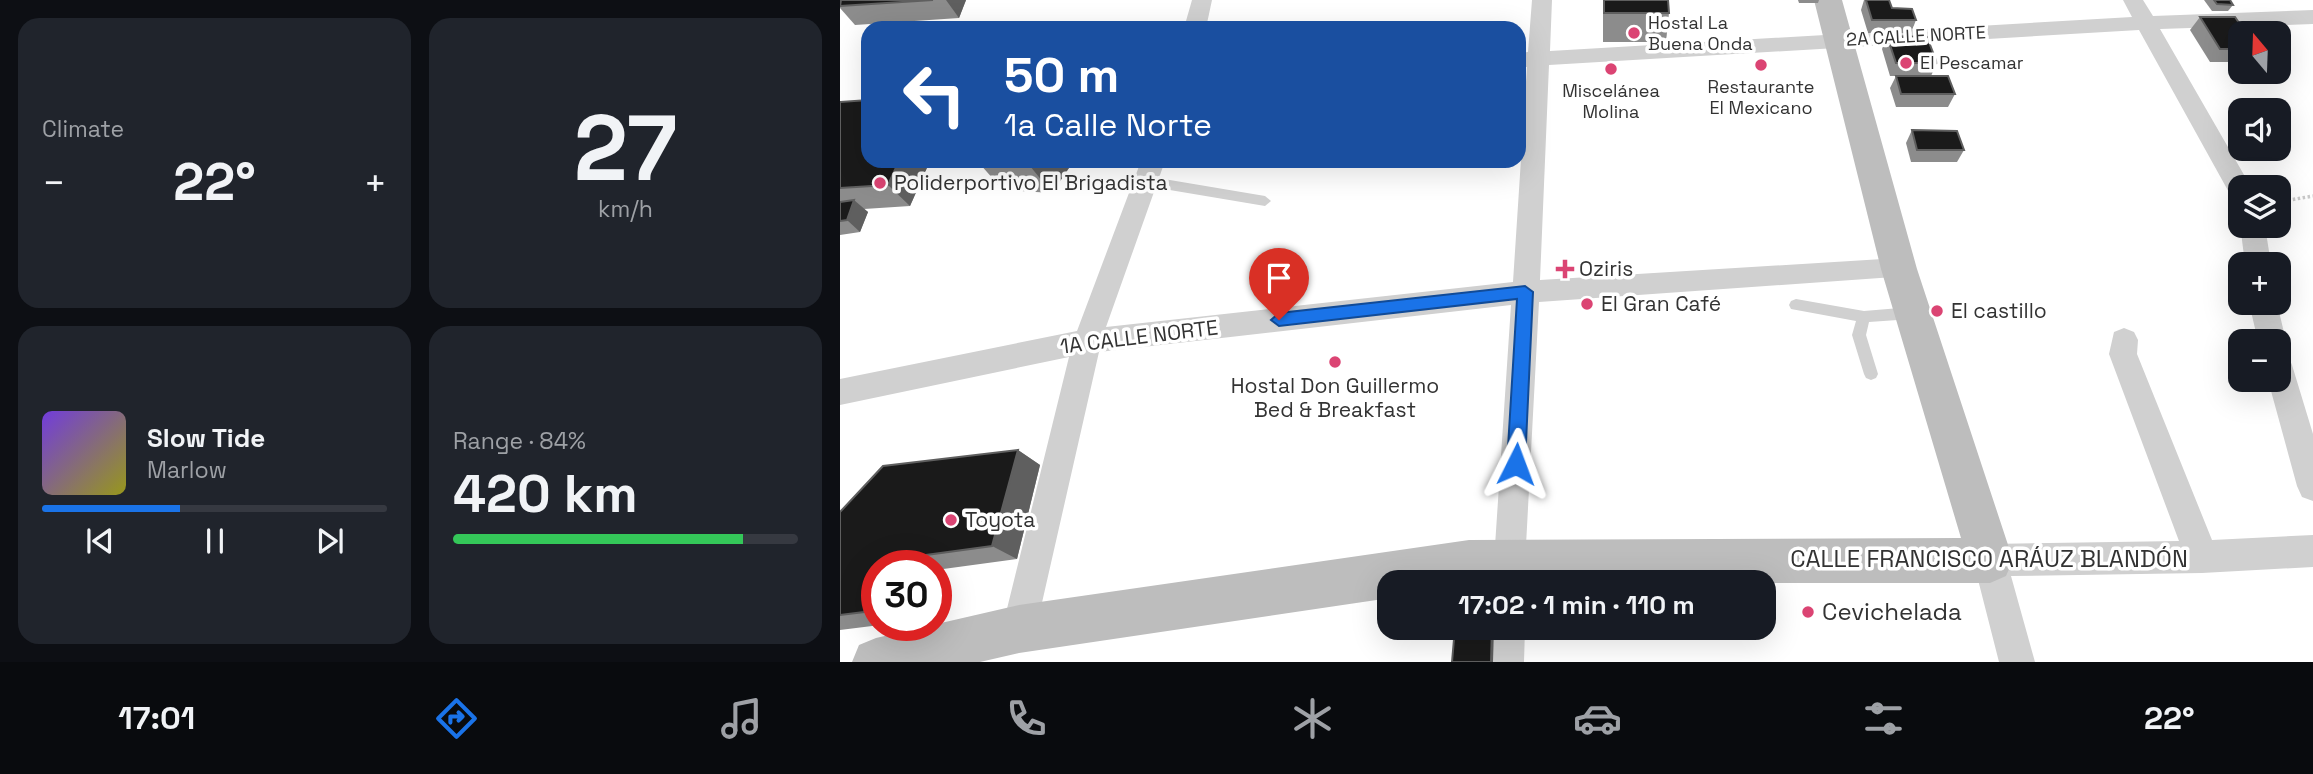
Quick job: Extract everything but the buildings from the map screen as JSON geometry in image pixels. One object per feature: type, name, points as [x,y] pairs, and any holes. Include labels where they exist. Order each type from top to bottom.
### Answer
[{"type":"street","points":[[1197,21],[1202,0]]},
{"type":"street","points":[[1511,570],[1525,292],[1530,60],[1542,0]]},
{"type":"street","points":[[1828,0],[1899,269],[1990,560],[2017,662]]},
{"type":"street","points":[[2133,0],[2232,175]]},
{"type":"street","name":"2A CALLE NORTE","points":[[1530,60],[2147,23],[2313,18]]},
{"type":"street","points":[[1019,629],[1087,341],[1149,171]]},
{"type":"street","name":"1A CALLE NORTE","points":[[840,391],[1087,341],[1525,292],[1899,269]]},
{"type":"street","points":[[2124,340],[2123,355],[2202,557]]},
{"type":"street","points":[[2286,392],[2313,485]]},
{"type":"street","name":"CALLE FRANCISCO ARÁUZ BLANDÓN","points":[[1591,570],[2202,557],[2313,551]]},
{"type":"street","name":"CALLE FRANCISCO ARÁUZ BLANDÓN","points":[[1421,570],[1469,563],[1502,570]]},
{"type":"street","name":"CALLE FRANCISCO ARÁUZ BLANDÓN","points":[[876,662],[1019,629],[1377,576]]},
{"type":"street","points":[[1506,662],[1507,640]]},
{"type":"lane","points":[[1149,171],[1265,201]]},
{"type":"lane","points":[[1796,305],[1864,317],[1913,313]]},
{"type":"lane","points":[[1864,317],[1859,335],[1871,374]]},
{"type":"path","points":[[2291,200],[2313,196]]},
{"type":"place","name":"Hostal La Buena Onda","points":[[1634,33]]},
{"type":"place","name":"El Pescamar","points":[[1906,63]]},
{"type":"place","name":"Restaurante El Mexicano","points":[[1761,65]]},
{"type":"place","name":"Miscelánea Molina","points":[[1611,69]]},
{"type":"place","name":"Poliderportivo El Brigadista","points":[[880,183]]},
{"type":"place","name":"Oziris","points":[[1565,269]]},
{"type":"place","name":"El Gran Café","points":[[1587,304]]},
{"type":"place","name":"El castillo","points":[[1937,311]]},
{"type":"place","name":"Hostal Don Guillermo Bed & Breakfast","points":[[1335,362]]},
{"type":"place","name":"Toyota","points":[[951,520]]},
{"type":"place","name":"Cevichelada","points":[[1808,612]]},
{"type":"route","points":[[1279,320],[1525,292],[1516,464]]}]
